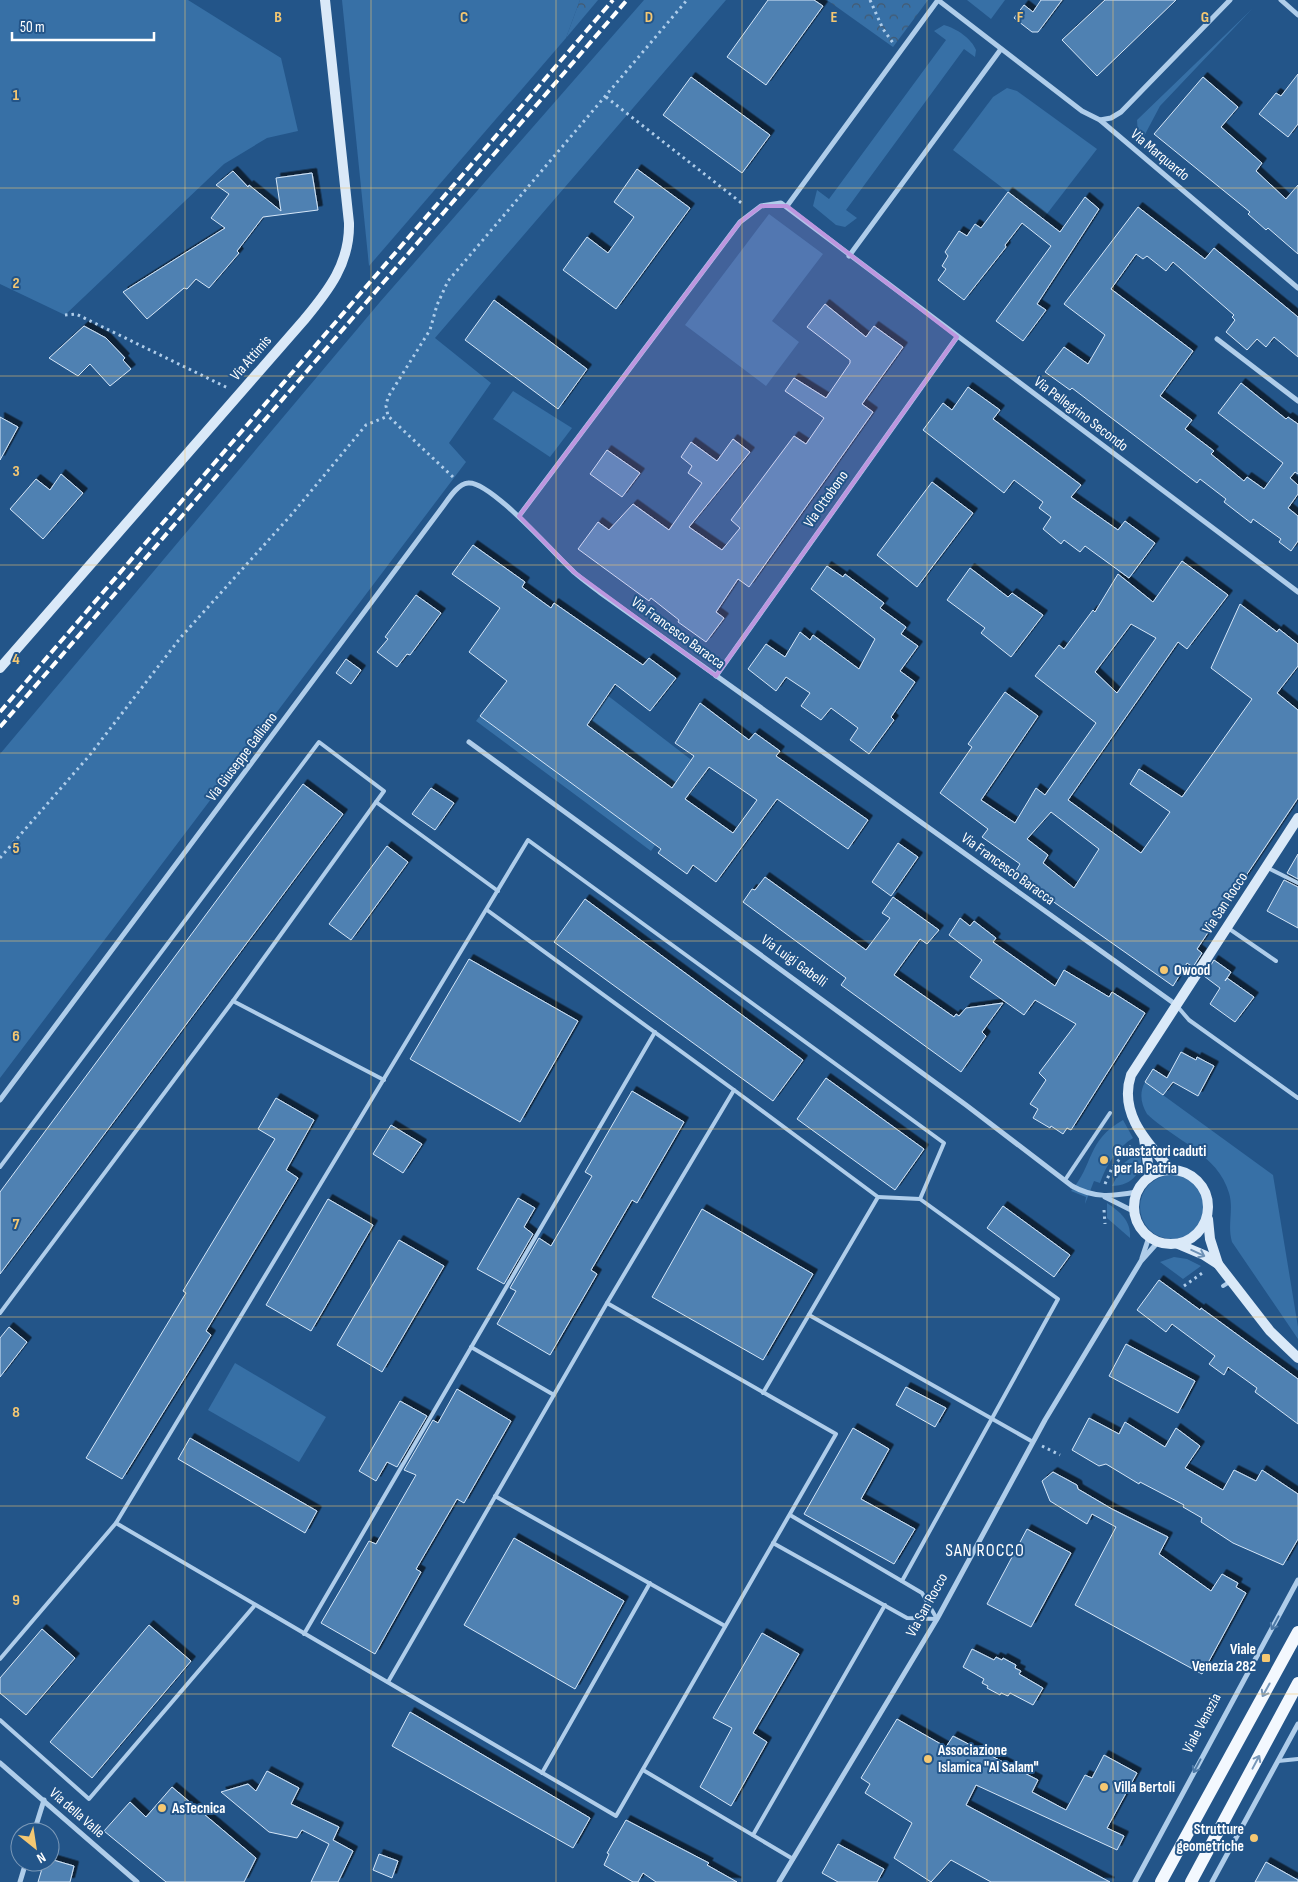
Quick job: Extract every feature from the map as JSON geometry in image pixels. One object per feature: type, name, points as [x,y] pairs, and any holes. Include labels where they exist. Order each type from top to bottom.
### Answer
[{"type":"main road","points":[[1161,1882],[1298,1632]]},
{"type":"main road","points":[[1191,1882],[1298,1683]]},
{"type":"street","name":"Via Attimis","points":[[0,668],[304,320],[337,276],[348,247],[349,222],[325,0]]},
{"type":"street","points":[[461,485],[473,483],[480,486],[519,516],[740,222],[752,212],[773,203],[787,206],[938,0],[1001,49],[849,256]]},
{"type":"street","points":[[1100,120],[1111,118],[1121,112],[1230,0]]},
{"type":"street","points":[[1281,0],[1298,15]]},
{"type":"street","name":"Via Marquardo","points":[[1001,49],[1082,111],[1100,120],[1298,288]]},
{"type":"street","name":"Via Pellegrino Secondo","points":[[787,206],[849,256],[1298,592]]},
{"type":"street","name":"Via Ottobono","points":[[716,676],[957,336]]},
{"type":"street","points":[[1217,339],[1298,401]]},
{"type":"street","name":"Via Giuseppe Galliano","points":[[0,1100],[461,485]]},
{"type":"street","name":"Via Francesco Baracca","points":[[519,516],[574,572],[716,676],[1176,1004]]},
{"type":"street","name":"Via Luigi Gabelli","points":[[469,742],[966,1105],[1065,1180],[1082,1191],[1104,1197],[1134,1212]]},
{"type":"street","name":"Via San Rocco","points":[[1150,1176],[1128,1103],[1128,1082],[1134,1067],[1298,818]]},
{"type":"street","name":"Via San Rocco","points":[[1139,1141],[1171,1170]]},
{"type":"street","points":[[1218,1264],[1204,1255],[1178,1244],[1154,1240],[1137,1222],[1134,1212],[1137,1192],[1150,1176],[1171,1170],[1193,1176],[1201,1184],[1207,1194],[1209,1206],[1207,1218],[1210,1239],[1227,1284],[1274,1336],[1298,1358]]},
{"type":"street","name":"Via Luigi Gabelli","points":[[1104,1197],[1137,1192]]},
{"type":"street","points":[[1178,1244],[1196,1236],[1207,1218]]},
{"type":"street","name":"Via San Rocco","points":[[779,1882],[937,1619],[1032,1442],[1154,1240]]},
{"type":"street","name":"Via San Rocco","points":[[1141,1261],[1154,1240]]},
{"type":"street","name":"Viale Venezia","points":[[1135,1882],[1298,1580]]},
{"type":"street","points":[[1212,1882],[1298,1724]]},
{"type":"street","name":"Via della Valle","points":[[0,1762],[138,1882]]},
{"type":"street","points":[[37,1822],[44,1800]]},
{"type":"lane","points":[[0,1167],[319,742],[384,791],[233,1001],[0,1313]]},
{"type":"lane","points":[[376,802],[498,891]]},
{"type":"lane","points":[[0,1659],[116,1523],[528,840],[944,1143],[920,1198]]},
{"type":"lane","points":[[1266,867],[1298,883]]},
{"type":"lane","points":[[487,910],[878,1197],[920,1198],[1058,1299],[902,1581]]},
{"type":"lane","points":[[1227,927],[1276,961]]},
{"type":"lane","points":[[233,1001],[384,1080]]},
{"type":"lane","points":[[1176,1004],[1188,1020],[1298,1098]]},
{"type":"lane","points":[[304,1634],[655,1032]]},
{"type":"lane","points":[[388,1682],[607,1303],[734,1090]]},
{"type":"lane","points":[[1065,1180],[1110,1113]]},
{"type":"lane","points":[[763,1392],[878,1197]]},
{"type":"lane","points":[[116,1523],[616,1816],[836,1434],[607,1303]]},
{"type":"lane","points":[[809,1315],[1032,1442]]},
{"type":"lane","points":[[471,1347],[554,1395]]},
{"type":"lane","points":[[496,1496],[725,1626]]},
{"type":"lane","points":[[790,1515],[922,1593],[937,1619]]},
{"type":"lane","points":[[773,1543],[907,1618],[937,1619]]},
{"type":"lane","points":[[542,1773],[650,1583]]},
{"type":"lane","points":[[0,1720],[90,1799],[255,1605]]},
{"type":"lane","points":[[753,1835],[885,1605]]},
{"type":"lane","points":[[1278,1761],[1298,1759]]},
{"type":"lane","points":[[643,1770],[793,1859]]},
{"type":"path","points":[[461,485],[388,416],[386,406],[388,397],[430,330],[437,305],[448,280],[687,0]]},
{"type":"path","points":[[870,0],[883,29],[900,52]]},
{"type":"path","points":[[606,97],[752,212]]},
{"type":"path","points":[[65,315],[76,314],[213,381]]},
{"type":"path","points":[[0,858],[89,756],[181,638],[292,514],[366,425],[388,416]]},
{"type":"path","points":[[1105,1185],[1117,1160],[1139,1141]]},
{"type":"path","points":[[1104,1204],[1105,1224]]},
{"type":"path","points":[[1184,1286],[1208,1270]]},
{"type":"path","points":[[1032,1442],[1060,1454]]},
{"type":"highlighted area","points":[[761,206],[787,206],[957,337],[716,676],[574,572],[519,516],[740,222]]},
{"type":"green space","points":[[0,0],[188,0],[281,58],[298,131],[267,138],[224,164],[65,315],[0,284]]},
{"type":"green space","points":[[342,0],[580,0],[566,38],[369,266]]},
{"type":"green space","points":[[580,0],[598,0],[566,38]]},
{"type":"green space","points":[[644,0],[726,0],[435,338],[491,383],[449,443],[466,462],[0,1078],[0,754],[380,302]]},
{"type":"green space","points":[[827,0],[928,0],[893,47]]},
{"type":"green space","points":[[967,0],[1005,0],[991,19]]},
{"type":"green space","points":[[1252,9],[1160,106],[1142,140],[1138,136],[1137,120]]},
{"type":"green space","points":[[944,25],[958,31],[971,42],[976,50],[975,57],[964,49],[846,210],[857,218],[845,227],[836,225],[813,206],[817,190],[829,199],[946,40],[934,31]]},
{"type":"green space","points":[[1007,88],[1017,91],[1097,149],[1043,219],[953,150],[993,97]]},
{"type":"green space","points":[[769,214],[823,254],[772,321],[799,342],[766,386],[685,325]]},
{"type":"green space","points":[[513,391],[572,428],[550,457],[493,419]]},
{"type":"green space","points":[[507,681],[607,695],[707,772],[651,851],[476,721]]},
{"type":"green space","points":[[1145,1082],[1273,1175],[1298,1327],[1298,1339],[1232,1242],[1230,1229],[1231,1205],[1229,1193],[1223,1179],[1205,1158],[1147,1114],[1142,1098]]},
{"type":"green space","points":[[1123,1120],[1133,1138],[1113,1158],[1105,1170],[1100,1183],[1094,1181],[1085,1204],[1086,1197],[1071,1191],[1084,1172],[1102,1136]]},
{"type":"green space","points":[[1140,1151],[1141,1165],[1135,1176],[1126,1183],[1112,1186],[1124,1163]]},
{"type":"green space","points":[[1166,1175],[1178,1175],[1195,1184],[1202,1195],[1204,1207],[1202,1219],[1195,1230],[1178,1239],[1166,1239],[1154,1234],[1145,1225],[1140,1213],[1140,1201],[1145,1189],[1154,1180]]},
{"type":"green space","points":[[1107,1203],[1127,1221],[1130,1238],[1107,1218]]},
{"type":"green space","points":[[1174,1257],[1187,1259],[1201,1266],[1183,1279],[1160,1262]]},
{"type":"green space","points":[[235,1363],[326,1417],[299,1462],[208,1410]]},
{"type":"building","points":[[768,0],[814,0],[823,6],[766,85],[727,57]]},
{"type":"building","points":[[1041,0],[1062,0],[1038,32],[1032,32],[1014,18],[1024,5],[1033,12]]},
{"type":"building","points":[[1105,0],[1176,0],[1097,76],[1062,40]]},
{"type":"building","points":[[1298,74],[1298,124],[1288,137],[1259,114],[1276,93],[1281,96]]},
{"type":"building","points":[[691,77],[770,135],[742,173],[663,115]]},
{"type":"building","points":[[1203,77],[1238,107],[1221,127],[1262,163],[1256,171],[1286,199],[1298,185],[1298,254],[1268,228],[1266,230],[1248,214],[1250,212],[1154,134]]},
{"type":"building","points":[[637,169],[690,208],[616,309],[563,270],[587,237],[608,253],[634,217],[614,202]]},
{"type":"building","points":[[233,171],[248,187],[249,185],[281,211],[276,178],[312,173],[318,210],[263,217],[237,251],[239,253],[209,288],[196,279],[187,289],[184,288],[147,319],[123,292],[225,228],[211,218],[229,194],[216,185]]},
{"type":"building","points":[[1008,192],[1060,232],[1085,197],[1099,209],[1037,304],[1046,310],[1023,341],[996,321],[1051,246],[1022,223],[1005,245],[1006,247],[964,300],[938,280],[946,269],[942,266],[948,256],[945,252],[959,231],[967,236],[975,224],[981,228]]},
{"type":"building","points":[[1138,207],[1205,259],[1214,248],[1298,317],[1298,357],[1274,337],[1266,347],[1257,339],[1247,350],[1226,332],[1235,320],[1232,317],[1234,315],[1173,262],[1166,271],[1147,256],[1143,259],[1136,254],[1111,289],[1193,351],[1160,396],[1192,420],[1185,429],[1214,451],[1211,454],[1244,481],[1247,477],[1264,489],[1283,463],[1218,413],[1241,383],[1286,419],[1288,417],[1298,424],[1298,474],[1295,472],[1290,478],[1298,485],[1298,494],[1288,508],[1298,516],[1298,541],[1291,551],[1279,542],[1281,539],[1253,519],[1251,523],[1224,502],[1226,499],[1200,479],[1197,483],[1072,388],[1070,390],[1045,372],[1064,347],[1088,364],[1105,335],[1064,304]]},
{"type":"building","points":[[494,300],[587,369],[558,409],[465,340]]},
{"type":"building","points":[[825,304],[866,337],[874,326],[903,347],[862,404],[873,412],[749,587],[738,579],[716,612],[724,618],[706,642],[678,622],[679,620],[651,598],[649,601],[578,549],[598,522],[609,530],[633,504],[669,530],[702,483],[688,473],[692,466],[681,457],[691,442],[717,461],[733,439],[750,452],[689,527],[722,550],[740,528],[731,520],[794,436],[806,444],[824,418],[785,391],[794,378],[826,398],[850,363],[850,360],[807,327]]},
{"type":"building","points":[[84,326],[106,338],[125,358],[123,360],[131,369],[110,386],[90,364],[78,376],[49,358]]},
{"type":"building","points":[[968,387],[1000,410],[993,419],[1081,485],[1071,497],[1118,530],[1125,521],[1155,543],[1129,578],[1085,546],[1080,552],[1064,540],[1061,544],[1043,529],[1051,517],[1039,508],[1043,502],[1014,480],[1004,493],[923,430],[943,403],[952,410]]},
{"type":"building","points":[[0,417],[18,427],[0,460]]},
{"type":"building","points":[[607,450],[640,473],[622,497],[590,474]]},
{"type":"building","points":[[61,474],[83,493],[43,539],[10,509],[36,479],[50,490]]},
{"type":"building","points":[[932,482],[973,513],[917,587],[877,555]]},
{"type":"building","points":[[473,545],[525,582],[522,587],[551,608],[554,603],[643,665],[649,658],[676,678],[650,711],[615,684],[587,725],[672,788],[694,756],[675,743],[700,703],[749,740],[755,733],[780,751],[776,756],[868,820],[848,849],[777,799],[716,882],[693,865],[687,874],[658,853],[661,849],[480,716],[507,681],[469,652],[500,608],[452,574]],"holes":[[[709,767],[757,800],[733,833],[685,799]]]},
{"type":"building","points":[[1182,561],[1228,595],[1187,649],[1178,642],[1068,800],[1141,853],[1170,812],[1130,784],[1139,769],[1182,797],[1252,699],[1211,668],[1240,604],[1277,632],[1279,629],[1298,644],[1298,666],[1277,693],[1298,710],[1298,798],[1197,949],[1202,953],[1193,967],[1187,963],[1173,986],[1014,874],[1020,864],[982,837],[988,829],[940,793],[972,747],[968,744],[1005,692],[1038,716],[981,800],[1015,823],[1036,788],[1045,795],[1096,723],[1035,676],[1059,645],[1064,649],[1093,610],[1095,612],[1118,574],[1153,602]],"holes":[[[1131,624],[1156,638],[1117,693],[1095,672]],[[1051,812],[1099,849],[1074,888],[1043,863],[1048,855],[1027,839]]]},
{"type":"building","points":[[827,566],[843,577],[845,574],[884,603],[880,608],[906,627],[901,634],[918,646],[900,671],[915,682],[891,717],[894,720],[869,754],[850,740],[858,728],[831,708],[821,720],[801,706],[810,693],[786,677],[776,691],[748,669],[766,644],[785,657],[800,632],[810,640],[813,635],[859,669],[875,639],[811,589]]},
{"type":"building","points":[[970,568],[1008,597],[1012,593],[1043,615],[1011,657],[981,633],[985,628],[947,600]]},
{"type":"building","points":[[416,595],[441,613],[410,655],[407,654],[397,667],[377,652],[388,639],[385,637]]},
{"type":"building","points":[[346,659],[361,670],[351,684],[336,673]]},
{"type":"building","points":[[303,784],[343,814],[0,1274],[0,1192]]},
{"type":"building","points":[[431,788],[454,803],[435,830],[412,814]]},
{"type":"building","points":[[898,843],[918,857],[891,896],[872,882]]},
{"type":"building","points":[[387,846],[408,862],[351,940],[329,924]]},
{"type":"building","points":[[1298,854],[1298,879],[1287,873]]},
{"type":"building","points":[[765,877],[866,950],[890,918],[882,913],[893,897],[939,930],[927,944],[920,939],[894,975],[954,1017],[956,1014],[959,1016],[966,1008],[1003,1003],[982,1032],[986,1036],[961,1072],[841,985],[846,978],[743,902],[752,889],[755,890]]},
{"type":"building","points":[[1284,880],[1298,887],[1298,928],[1267,911]]},
{"type":"building","points":[[585,899],[803,1060],[773,1101],[554,942]]},
{"type":"building","points":[[960,918],[970,926],[974,921],[996,938],[993,942],[1055,986],[1064,970],[1109,997],[1112,992],[1145,1013],[1071,1130],[1067,1128],[1063,1134],[1033,1118],[1038,1109],[1030,1104],[1046,1080],[1039,1073],[1076,1024],[1035,1000],[1024,1015],[970,977],[982,960],[949,935]]},
{"type":"building","points":[[469,959],[578,1021],[520,1122],[410,1059]]},
{"type":"building","points":[[1214,960],[1231,972],[1227,978],[1254,997],[1235,1022],[1210,1004],[1220,988],[1204,976]]},
{"type":"building","points":[[1181,1052],[1196,1060],[1197,1057],[1214,1066],[1198,1096],[1173,1082],[1163,1095],[1145,1082],[1153,1069],[1167,1078]]},
{"type":"building","points":[[826,1078],[924,1149],[895,1190],[797,1119]]},
{"type":"building","points":[[632,1091],[684,1122],[637,1203],[632,1200],[591,1270],[597,1274],[550,1355],[497,1324],[516,1291],[510,1288],[539,1238],[551,1246],[592,1176],[585,1172]]},
{"type":"building","points":[[276,1098],[314,1120],[286,1170],[298,1178],[206,1331],[211,1335],[122,1479],[86,1458],[186,1293],[183,1291],[275,1139],[258,1129]]},
{"type":"building","points":[[391,1125],[422,1144],[403,1173],[373,1154]]},
{"type":"building","points":[[518,1198],[535,1208],[524,1227],[533,1234],[504,1284],[477,1269]]},
{"type":"building","points":[[328,1199],[373,1225],[311,1331],[266,1305]]},
{"type":"building","points":[[1003,1206],[1070,1255],[1054,1277],[987,1228]]},
{"type":"building","points":[[702,1209],[813,1274],[763,1360],[652,1297]]},
{"type":"building","points":[[399,1240],[444,1266],[382,1372],[337,1345]]},
{"type":"building","points":[[1159,1280],[1200,1310],[1201,1308],[1298,1379],[1298,1424],[1255,1392],[1257,1388],[1228,1367],[1224,1375],[1209,1364],[1215,1356],[1172,1324],[1166,1332],[1137,1310]]},
{"type":"building","points":[[9,1327],[27,1342],[0,1377],[0,1338]]},
{"type":"building","points":[[1126,1344],[1195,1381],[1178,1413],[1109,1376]]},
{"type":"building","points":[[906,1387],[946,1408],[935,1427],[896,1405]]},
{"type":"building","points":[[457,1389],[511,1421],[464,1503],[457,1499],[416,1569],[421,1572],[375,1654],[321,1623],[369,1541],[376,1544],[416,1475],[404,1470],[433,1420],[438,1423]]},
{"type":"building","points":[[400,1401],[427,1416],[397,1467],[387,1462],[376,1481],[359,1471]]},
{"type":"building","points":[[1089,1418],[1119,1434],[1125,1422],[1165,1447],[1176,1428],[1200,1446],[1185,1468],[1223,1490],[1234,1470],[1256,1481],[1262,1470],[1298,1494],[1298,1539],[1283,1565],[1233,1543],[1201,1522],[1202,1518],[1183,1507],[1184,1505],[1140,1482],[1139,1484],[1106,1464],[1099,1466],[1072,1450]]},
{"type":"building","points":[[853,1428],[889,1449],[861,1499],[915,1529],[894,1564],[804,1514]]},
{"type":"building","points":[[190,1438],[317,1511],[305,1533],[178,1459]]},
{"type":"building","points":[[1053,1472],[1077,1485],[1078,1489],[1112,1509],[1168,1537],[1159,1554],[1211,1591],[1222,1574],[1238,1583],[1236,1587],[1246,1593],[1202,1674],[1075,1605],[1116,1527],[1092,1514],[1087,1524],[1050,1501],[1042,1481]]},
{"type":"building","points":[[1027,1529],[1071,1553],[1031,1627],[987,1604]]},
{"type":"building","points":[[514,1538],[624,1601],[575,1689],[464,1625]]},
{"type":"building","points":[[149,1625],[191,1661],[92,1778],[50,1742]]},
{"type":"building","points":[[42,1629],[75,1658],[26,1715],[0,1693],[0,1678]]},
{"type":"building","points":[[762,1633],[799,1654],[753,1733],[767,1742],[731,1806],[700,1787],[732,1728],[713,1718]]},
{"type":"building","points":[[972,1649],[994,1660],[996,1657],[1002,1660],[1003,1658],[1016,1665],[1015,1668],[1021,1671],[1019,1674],[1043,1688],[1033,1705],[1010,1693],[1008,1696],[1001,1693],[1000,1695],[987,1688],[988,1686],[982,1683],[984,1679],[963,1667]]},
{"type":"building","points":[[410,1712],[590,1818],[573,1848],[392,1746]]},
{"type":"building","points":[[897,1719],[946,1747],[953,1736],[1038,1780],[1032,1792],[1066,1810],[1085,1775],[1092,1778],[1104,1755],[1137,1773],[1107,1828],[1124,1836],[1117,1850],[976,1785],[966,1805],[1110,1882],[991,1882],[951,1860],[931,1882],[894,1858],[912,1823],[865,1793],[870,1784],[861,1778]]},
{"type":"building","points":[[267,1771],[299,1788],[291,1804],[339,1827],[333,1840],[353,1851],[338,1882],[311,1882],[329,1844],[302,1830],[297,1838],[269,1832],[221,1792],[248,1784],[256,1791]]},
{"type":"building","points":[[172,1787],[256,1858],[244,1882],[166,1882],[104,1831],[130,1802],[146,1817]]},
{"type":"building","points":[[626,1820],[709,1863],[707,1865],[737,1882],[656,1882],[643,1873],[638,1882],[633,1882],[604,1865],[609,1854],[607,1853]]},
{"type":"building","points":[[838,1844],[884,1869],[877,1882],[838,1882],[822,1873]]},
{"type":"building","points":[[379,1854],[398,1861],[392,1878],[373,1870]]},
{"type":"building","points":[[60,1862],[74,1866],[70,1882],[38,1882],[41,1872],[60,1872]]},
{"type":"building","points":[[1266,1862],[1298,1880],[1298,1882],[1255,1882]]},
{"type":"railway","points":[[0,712],[613,0]]},
{"type":"railway","points":[[0,727],[627,0]]},
{"type":"place","name":"Owood","points":[[1164,970]]},
{"type":"place","name":"Guastatori caduti per la Patria","points":[[1104,1160]]},
{"type":"place","name":"Viale Venezia 282","points":[[1266,1658]]},
{"type":"place","name":"Associazione Islamica \"Al Salam\"","points":[[928,1759]]},
{"type":"place","name":"Villa Bertoli","points":[[1104,1787]]},
{"type":"place","name":"AsTecnica","points":[[162,1808]]},
{"type":"place","name":"Strutture geometriche","points":[[1254,1838]]},
{"type":"district","name":"SAN ROCCO","points":[[985,1550]]}]
